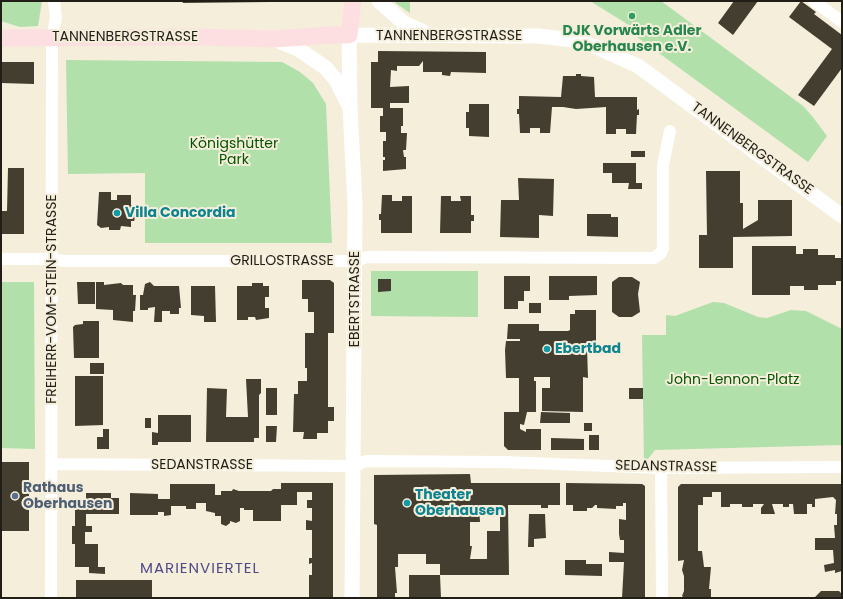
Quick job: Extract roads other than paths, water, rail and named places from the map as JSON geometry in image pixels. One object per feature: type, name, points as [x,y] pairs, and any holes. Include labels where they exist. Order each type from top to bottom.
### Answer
[{"type":"main road","name":"EBERTSTRASSE","points":[[349,35],[354,1]]},
{"type":"main road","name":"TANNENBERGSTRASSE","points":[[1,38],[200,37],[274,39],[349,35]]},
{"type":"street","name":"FREIHERR-VOM-STEIN-STRASSE","points":[[51,598],[52,37],[56,18],[54,1]]},
{"type":"street","points":[[379,1],[399,19],[428,35]]},
{"type":"street","points":[[814,1],[842,22]]},
{"type":"street","name":"TANNENBERGSTRASSE","points":[[349,35],[402,37],[428,35],[502,35],[561,38],[585,43],[618,56],[644,70],[842,216]]},
{"type":"street","name":"EBERTSTRASSE","points":[[349,35],[350,108],[354,171],[360,463],[352,598]]},
{"type":"street","points":[[274,39],[298,48],[326,68],[336,80],[350,108]]},
{"type":"street","name":"GRILLOSTRASSE","points":[[1,259],[52,259],[64,261],[355,261],[367,257],[649,258],[658,256],[663,248],[663,165],[670,131]]},
{"type":"street","name":"SEDANSTRASSE","points":[[51,464],[490,462],[661,468],[842,467]]},
{"type":"street","points":[[661,468],[662,598]]},
{"type":"place","name":"DJK Vorwärts Adler Oberhausen e.V.","points":[[632,16]]},
{"type":"place","name":"Villa Concordia","points":[[117,213]]},
{"type":"place","name":"Ebertbad","points":[[547,349]]},
{"type":"place","name":"Rathaus Oberhausen","points":[[15,496]]},
{"type":"place","name":"Theater Oberhausen","points":[[407,503]]},
{"type":"district","name":"MARIENVIERTEL","points":[[200,569]]},
{"type":"park label","name":"Königshütter Park","points":[[234,152]]},
{"type":"park label","name":"John-Lennon-Platz","points":[[733,380]]}]
